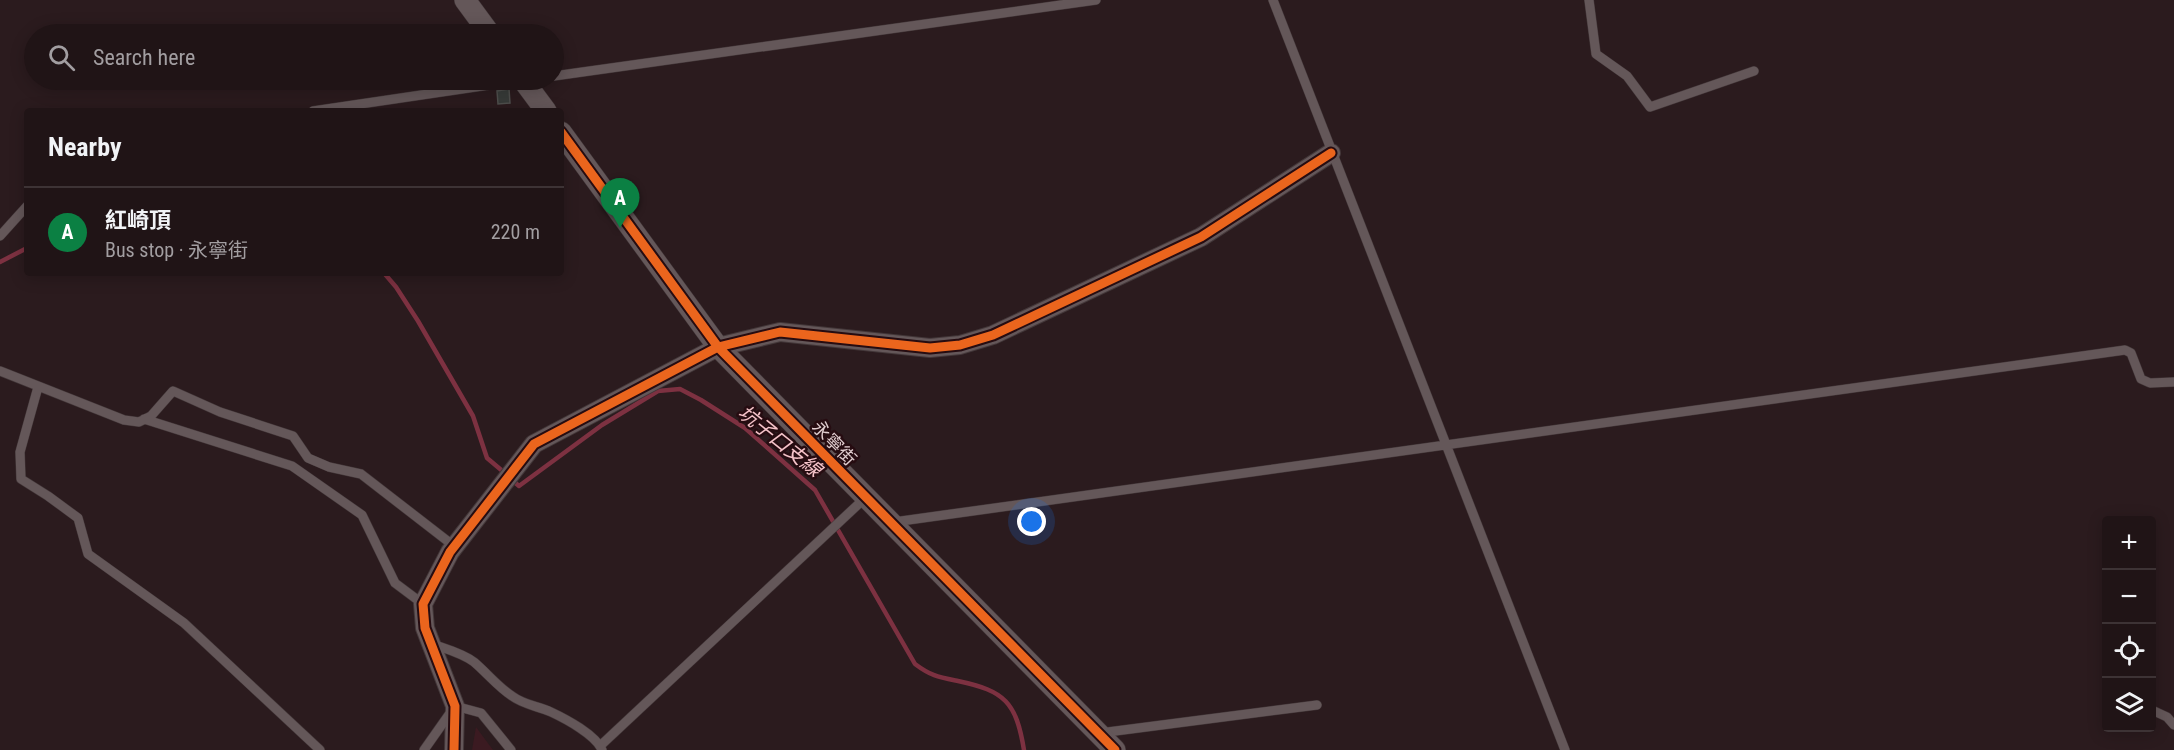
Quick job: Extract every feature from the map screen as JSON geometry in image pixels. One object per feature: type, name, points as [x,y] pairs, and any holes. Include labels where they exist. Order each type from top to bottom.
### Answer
[{"type":"street","points":[[465,0],[483,24]]},
{"type":"street","points":[[530,90],[544,108]]},
{"type":"street","name":"永寧街","points":[[564,136],[718,347],[1114,750]]},
{"type":"street","points":[[454,750],[455,706],[425,628],[423,604],[454,546],[534,444],[718,347],[780,332],[930,348],[960,345],[993,335],[1201,237],[1331,153]]},
{"type":"lane","points":[[564,75],[1096,0]]},
{"type":"lane","points":[[1273,0],[1565,750]]},
{"type":"lane","points":[[1589,0],[1596,54],[1628,76],[1650,107],[1754,71]]},
{"type":"lane","points":[[333,108],[455,90]]},
{"type":"lane","points":[[0,236],[24,209]]},
{"type":"lane","points":[[891,523],[2125,350],[2131,353],[2140,379],[2150,382],[2174,382]]},
{"type":"lane","points":[[0,371],[124,420],[139,422],[151,416],[173,391],[220,412],[293,436],[308,459],[329,467],[361,474],[454,546]]},
{"type":"lane","points":[[38,387],[20,452],[21,479],[78,518],[88,554],[184,623],[320,750]]},
{"type":"lane","points":[[144,419],[292,466],[362,515],[395,583],[423,604]]},
{"type":"lane","points":[[432,644],[456,652],[472,661],[511,696],[571,723],[601,748],[865,498]]},
{"type":"lane","points":[[1097,733],[1317,705]]},
{"type":"lane","points":[[424,750],[455,706],[481,713],[511,750]]},
{"type":"lane","points":[[2156,712],[2167,717],[2174,725]]},
{"type":"shaded area","points":[[476,727],[493,750],[472,750]]},
{"type":"building","points":[[509,90],[510,103],[498,104],[497,91]]},
{"type":"waterway","name":"坑子口支線","points":[[0,262],[24,250]]},
{"type":"waterway","name":"坑子口支線","points":[[387,276],[418,321],[473,416],[487,458],[506,474]]},
{"type":"waterway","name":"坑子口支線","points":[[512,480],[519,486],[602,425],[658,391],[680,389],[701,400],[745,428],[815,490],[915,664],[935,676],[987,689],[1006,701],[1017,720],[1024,750]]},
{"type":"cycle path","points":[[564,136],[718,347],[1115,750]]},
{"type":"cycle path","points":[[454,750],[455,706],[425,628],[423,604],[450,552],[534,444],[718,347],[780,332],[930,348],[960,345],[993,335],[1201,237],[1331,153]]},
{"type":"place","name":"紅崎頂","points":[[620,228]]}]
